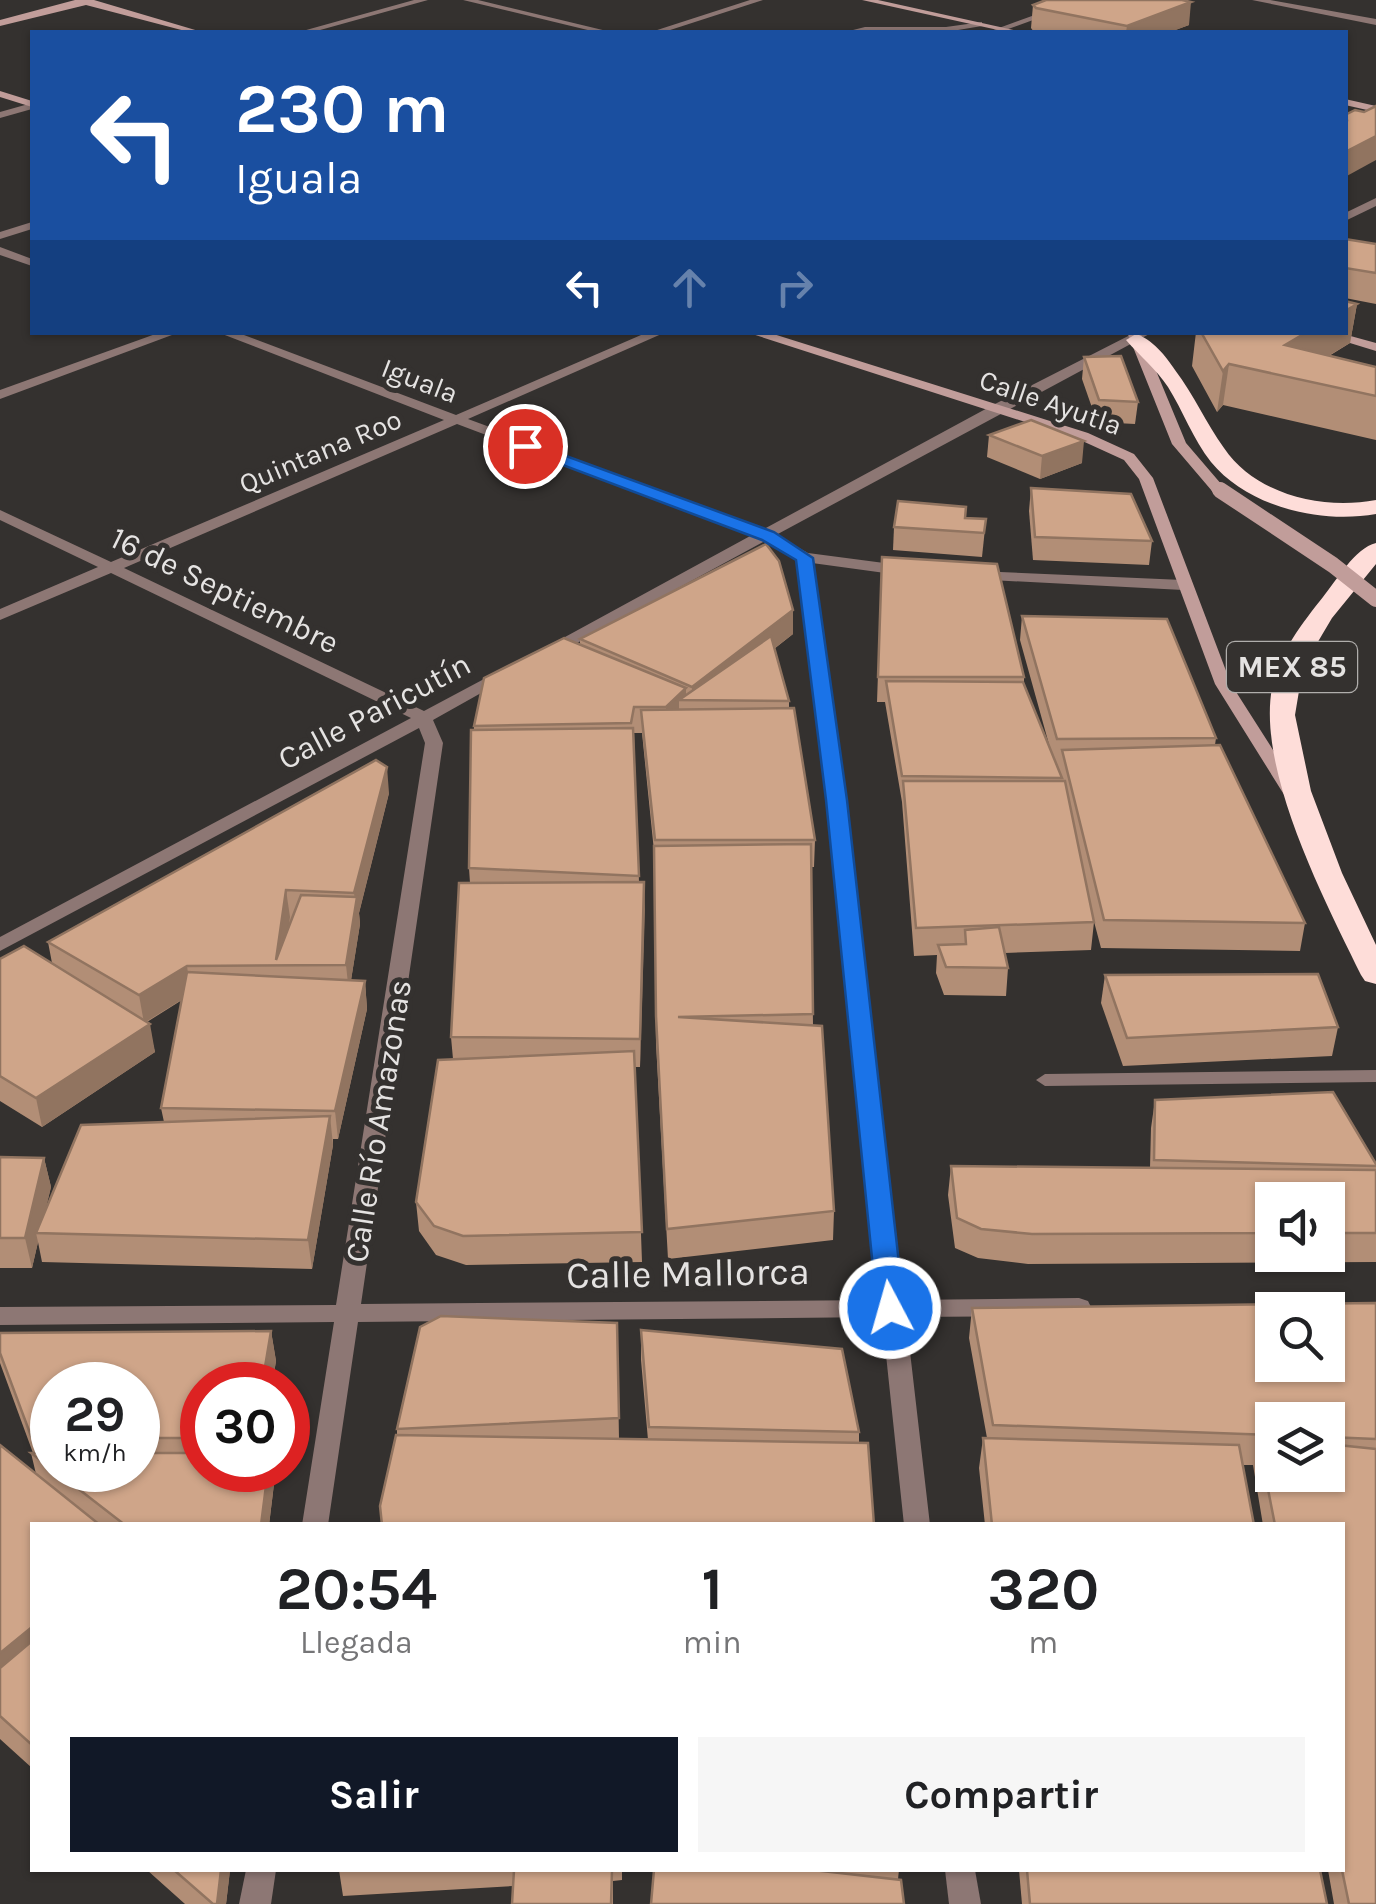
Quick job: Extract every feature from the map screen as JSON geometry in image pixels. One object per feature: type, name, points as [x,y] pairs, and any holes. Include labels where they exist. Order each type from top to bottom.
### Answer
[{"type":"highway","points":[[1139,335],[1217,458],[1246,486],[1266,496],[1309,506],[1354,510],[1376,507]]},
{"type":"highway","name":"MEX 85","points":[[1376,550],[1323,617],[1284,686],[1285,728],[1302,808],[1376,975]]},
{"type":"main road","points":[[866,0],[996,30]]},
{"type":"main road","points":[[0,23],[87,1],[190,30]]},
{"type":"main road","points":[[0,94],[30,105]]},
{"type":"main road","points":[[1348,103],[1376,109]]},
{"type":"main road","name":"Calle Ayutla","points":[[762,335],[998,408],[1106,444],[1130,457],[1146,478],[1183,586],[1223,684],[1302,808]]},
{"type":"main road","points":[[1139,335],[1179,444],[1216,488],[1333,564],[1376,599]]},
{"type":"main road","points":[[1330,335],[1376,348]]},
{"type":"street","points":[[312,30],[424,0]]},
{"type":"street","points":[[467,0],[597,30]]},
{"type":"street","points":[[662,30],[759,0]]},
{"type":"street","points":[[1002,30],[1084,0]]},
{"type":"street","points":[[1256,0],[1375,22]]},
{"type":"street","points":[[1348,33],[1375,22]]},
{"type":"street","points":[[0,115],[30,107]]},
{"type":"street","points":[[1348,214],[1376,201]]},
{"type":"street","points":[[1348,214],[1376,218]]},
{"type":"street","points":[[0,236],[30,227]]},
{"type":"street","points":[[0,251],[30,262]]},
{"type":"street","points":[[0,395],[166,335]]},
{"type":"street","name":"Iguala","points":[[231,335],[768,536],[804,558]]},
{"type":"street","name":"Quintana Roo","points":[[0,615],[653,335]]},
{"type":"street","name":"Calle Paricutín","points":[[4,939],[768,536],[1139,335]]},
{"type":"street","name":"16 de Septiembre","points":[[0,514],[424,718]]},
{"type":"street","points":[[916,1522],[836,800],[804,558],[925,573]]},
{"type":"street","points":[[958,576],[1183,586]]},
{"type":"street","name":"Calle Río Amazonas","points":[[315,1522],[431,780],[434,743],[424,718]]},
{"type":"street","name":"Calle Mallorca","points":[[0,1316],[1104,1307]]},
{"type":"street","points":[[255,1904],[261,1872]]},
{"type":"street","points":[[960,1872],[965,1904]]},
{"type":"lane","points":[[864,30],[940,30],[979,24]]},
{"type":"lane","points":[[1045,1080],[1376,1076]]},
{"type":"building","points":[[1046,0],[1191,2],[1127,26],[1033,5]]},
{"type":"building","points":[[1376,106],[1376,136],[1348,150],[1348,114]]},
{"type":"building","points":[[1348,239],[1376,244],[1376,273],[1348,268]]},
{"type":"building","points":[[1203,335],[1302,335],[1285,345],[1376,367],[1376,396],[1229,364],[1223,371]]},
{"type":"building","points":[[1121,356],[1138,402],[1099,400],[1084,357]]},
{"type":"building","points":[[1031,420],[1084,441],[1042,456],[989,435]]},
{"type":"building","points":[[1031,488],[1131,494],[1152,541],[1035,537]]},
{"type":"building","points":[[898,501],[966,507],[965,518],[986,519],[984,533],[894,527]]},
{"type":"building","points":[[766,544],[779,561],[793,610],[692,687],[580,639]]},
{"type":"building","points":[[882,557],[997,564],[1024,677],[878,677]]},
{"type":"building","points":[[1022,616],[1167,619],[1216,738],[1057,739]]},
{"type":"building","points":[[771,636],[789,701],[679,700]]},
{"type":"building","points":[[564,638],[686,688],[666,707],[634,707],[631,723],[474,726],[484,678]]},
{"type":"building","points":[[886,681],[1023,682],[1062,778],[902,776]]},
{"type":"building","points":[[794,708],[815,840],[655,840],[641,710]]},
{"type":"building","points":[[633,728],[639,876],[469,868],[471,730]]},
{"type":"building","points":[[1220,745],[1305,923],[1104,920],[1062,750]]},
{"type":"building","points":[[376,760],[387,767],[354,893],[286,890],[276,960],[301,895],[357,897],[346,965],[187,966],[139,995],[48,942]]},
{"type":"building","points":[[903,781],[1065,781],[1094,922],[916,928]]},
{"type":"building","points":[[811,844],[813,1014],[678,1017],[822,1026],[834,1211],[667,1229],[656,1016],[654,846]]},
{"type":"building","points":[[644,882],[640,1039],[451,1037],[459,883]]},
{"type":"building","points":[[999,927],[1008,968],[946,967],[938,945],[966,944],[965,930]]},
{"type":"building","points":[[24,946],[150,1024],[36,1098],[0,1076],[0,959]]},
{"type":"building","points":[[187,972],[365,981],[335,1111],[161,1108]]},
{"type":"building","points":[[1318,974],[1338,1027],[1127,1038],[1105,975]]},
{"type":"building","points":[[634,1051],[642,1232],[463,1236],[434,1226],[416,1202],[438,1060]]},
{"type":"building","points":[[1333,1092],[1376,1166],[1154,1160],[1155,1100]]},
{"type":"building","points":[[330,1116],[308,1240],[36,1233],[81,1125]]},
{"type":"building","points":[[0,1157],[44,1158],[25,1238],[0,1238]]},
{"type":"building","points":[[951,1166],[1376,1170],[1376,1233],[1345,1233],[1345,1182],[1255,1182],[1255,1233],[1032,1234],[981,1229],[957,1218]]},
{"type":"building","points":[[1345,1303],[1376,1303],[1376,1439],[1345,1438],[1345,1402],[1255,1402],[1255,1434],[993,1425],[972,1308],[1255,1304],[1255,1382],[1345,1382]]},
{"type":"building","points":[[441,1316],[617,1323],[619,1418],[397,1429],[420,1327]]},
{"type":"building","points":[[641,1330],[842,1349],[859,1432],[649,1427]]},
{"type":"building","points":[[271,1331],[266,1362],[180,1362],[180,1438],[160,1438],[160,1362],[30,1362],[30,1433],[0,1353],[0,1333]]},
{"type":"building","points":[[396,1435],[868,1443],[874,1522],[382,1522],[380,1506]]},
{"type":"building","points":[[983,1438],[1239,1445],[1253,1522],[992,1522]]},
{"type":"building","points":[[0,1445],[30,1469],[30,1492],[59,1492],[96,1522],[30,1522],[30,1629],[0,1653]]},
{"type":"building","points":[[1345,1446],[1376,1449],[1376,1904],[1349,1904],[1342,1872],[1345,1522],[1274,1522],[1269,1492],[1345,1492]]},
{"type":"building","points":[[160,1453],[180,1453],[180,1492],[265,1492],[261,1522],[121,1522],[82,1492],[160,1492]]},
{"type":"building","points":[[30,1643],[30,1743],[0,1716],[0,1668]]},
{"type":"building","points":[[176,1872],[221,1872],[217,1904]]},
{"type":"building","points":[[514,1872],[612,1872],[611,1904],[512,1904]]},
{"type":"building","points":[[654,1872],[831,1872],[901,1880],[904,1904],[651,1904]]},
{"type":"building","points":[[1027,1872],[1320,1872],[1327,1904],[1030,1904]]},
{"type":"route","points":[[525,446],[768,536],[804,558],[836,800],[890,1308]]}]
